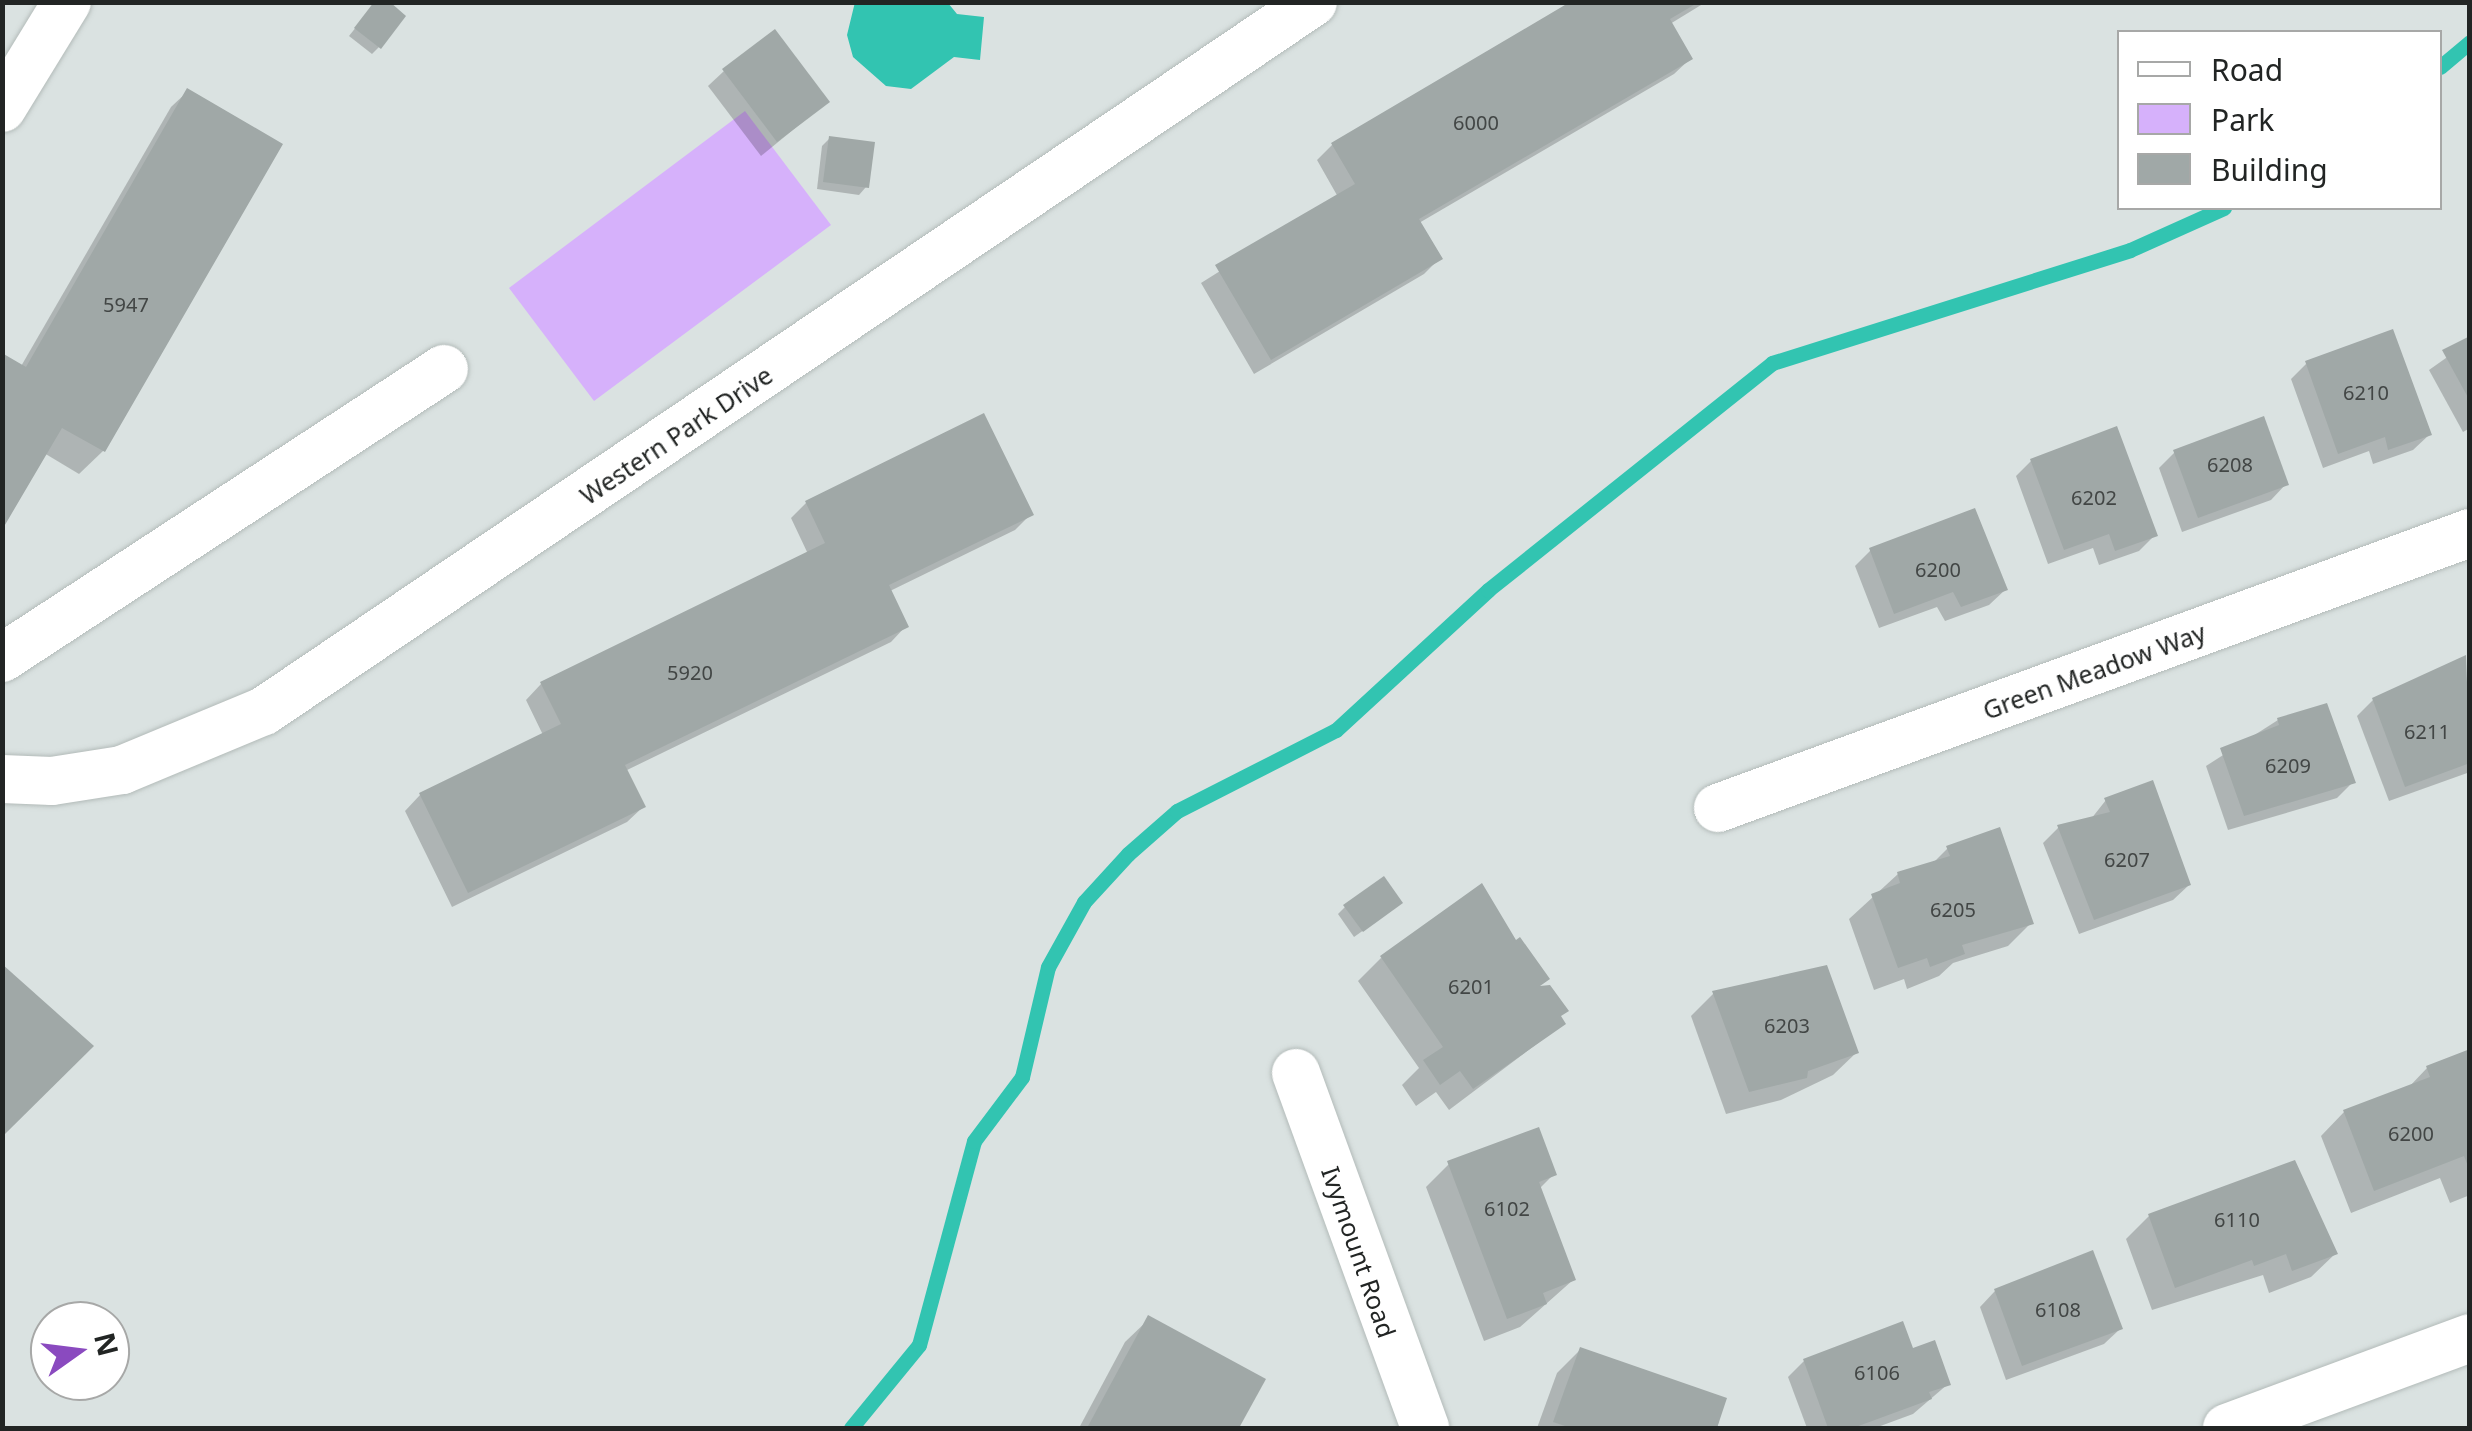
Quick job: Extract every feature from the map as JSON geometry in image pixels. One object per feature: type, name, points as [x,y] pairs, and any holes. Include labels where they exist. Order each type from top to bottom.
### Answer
[{"type":"street","points":[[2,108],[67,2]]},
{"type":"street","name":"Western Park Drive","points":[[2,779],[52,781],[122,770],[214,736],[292,695],[1313,2]]},
{"type":"street","points":[[2,658],[444,368]]},
{"type":"street","name":"Green Meadow Way","points":[[1718,808],[2470,533]]},
{"type":"street","name":"Ivymount Road","points":[[1296,1073],[1425,1428]]},
{"type":"street","points":[[2227,1428],[2324,1412],[2470,1338]]},
{"type":"green space","points":[[745,111],[831,225],[594,401],[509,288]]},
{"type":"shaded area","points":[[855,2],[948,3],[957,14],[984,17],[980,60],[954,57],[911,89],[886,86],[853,57],[847,35]]},
{"type":"building","points":[[374,2],[390,2],[406,16],[381,49],[354,28]]},
{"type":"building","points":[[1570,2],[1699,2],[1670,19],[1693,59],[1419,219],[1443,259],[1271,360],[1215,265],[1355,184],[1331,143]]},
{"type":"building","points":[[775,29],[830,102],[777,142],[722,69]]},
{"type":"building","points":[[187,88],[283,144],[105,452],[62,428],[2,530],[2,353],[26,367]]},
{"type":"building","points":[[829,136],[875,142],[869,188],[823,182]]},
{"type":"building","points":[[2393,329],[2432,435],[2388,450],[2385,437],[2338,454],[2305,361]]},
{"type":"building","points":[[2470,336],[2470,401],[2442,350]]},
{"type":"building","points":[[984,413],[1034,515],[889,585],[909,627],[625,765],[646,807],[468,893],[419,793],[561,724],[540,682],[825,543],[805,501]]},
{"type":"building","points":[[2264,416],[2289,485],[2198,518],[2173,450]]},
{"type":"building","points":[[2117,426],[2158,536],[2115,551],[2109,534],[2064,550],[2030,459]]},
{"type":"building","points":[[1975,508],[2008,590],[1961,607],[1953,592],[1894,614],[1869,548]]},
{"type":"building","points":[[2466,655],[2470,763],[2405,787],[2372,698]]},
{"type":"building","points":[[2327,703],[2356,783],[2244,816],[2220,748],[2279,725],[2277,718]]},
{"type":"building","points":[[2153,780],[2191,885],[2094,920],[2057,825],[2110,812],[2104,798]]},
{"type":"building","points":[[2000,827],[2034,924],[1962,945],[1965,954],[1930,967],[1927,958],[1898,968],[1871,894],[1900,883],[1897,872],[1950,856],[1946,846]]},
{"type":"building","points":[[1384,876],[1403,903],[1363,932],[1343,905]]},
{"type":"building","points":[[1482,883],[1516,940],[1520,937],[1550,979],[1540,986],[1550,985],[1569,1011],[1561,1016],[1566,1024],[1473,1089],[1460,1071],[1440,1085],[1423,1060],[1443,1047],[1380,956]]},
{"type":"building","points":[[2,964],[94,1046],[5,1134],[2,1132]]},
{"type":"building","points":[[1827,965],[1859,1053],[1808,1071],[1807,1078],[1749,1092],[1712,991]]},
{"type":"building","points":[[2470,1049],[2470,1171],[2464,1156],[2374,1191],[2343,1110],[2430,1077],[2426,1066]]},
{"type":"building","points":[[1539,1127],[1557,1175],[1539,1182],[1576,1280],[1543,1293],[1547,1304],[1507,1319],[1447,1161]]},
{"type":"building","points":[[2295,1160],[2338,1254],[2292,1271],[2286,1254],[2254,1266],[2252,1260],[2175,1288],[2148,1214]]},
{"type":"building","points":[[2093,1250],[2123,1329],[2022,1366],[1994,1289]]},
{"type":"building","points":[[1148,1315],[1266,1379],[1239,1428],[1087,1428]]},
{"type":"building","points":[[1903,1321],[1913,1348],[1935,1340],[1951,1385],[1929,1392],[1932,1399],[1853,1428],[1828,1428],[1803,1359]]},
{"type":"building","points":[[1580,1347],[1727,1398],[1717,1428],[1571,1428],[1553,1422]]},
{"type":"waterway","points":[[2442,65],[2470,42]]},
{"type":"waterway","points":[[851,1428],[919,1345],[974,1141],[1022,1077],[1048,967],[1084,902],[1128,854],[1177,811],[1336,730],[1488,590],[1772,363],[2130,250],[2220,210]]}]
